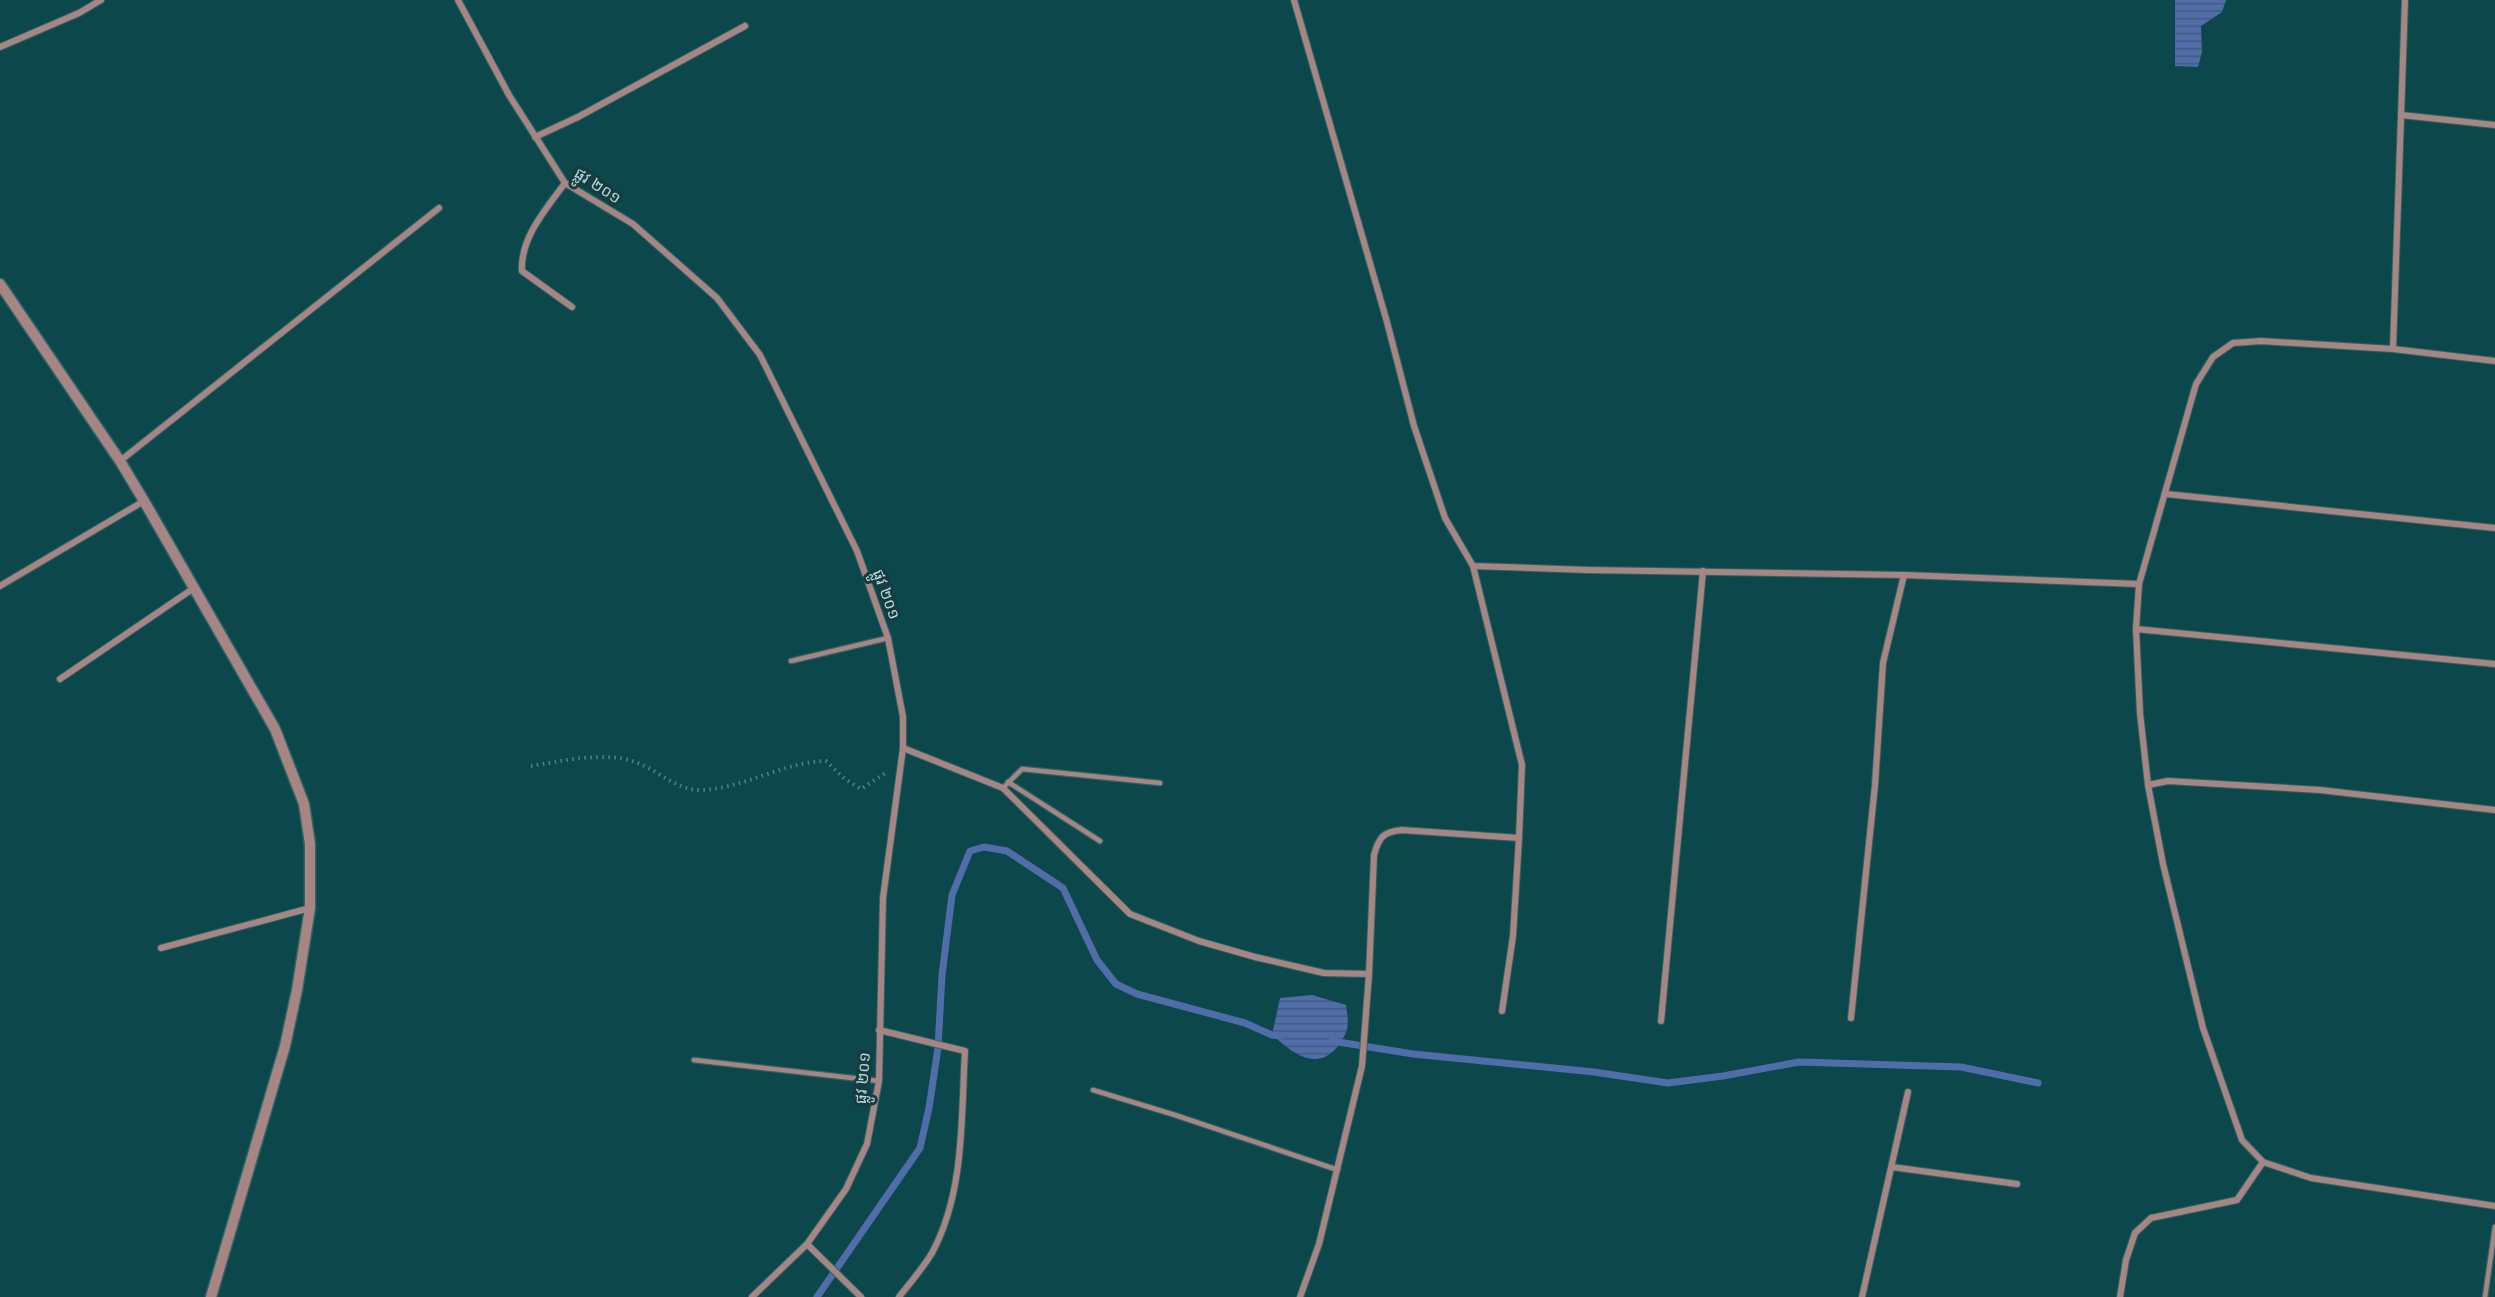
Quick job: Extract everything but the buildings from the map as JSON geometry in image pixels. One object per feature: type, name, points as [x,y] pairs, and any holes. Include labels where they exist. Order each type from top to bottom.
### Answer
[{"type":"street","points":[[0,47],[79,13],[102,0]]},
{"type":"street","name":"ផ្លូវ ២០១","points":[[458,0],[509,96],[565,183],[633,224],[717,298],[760,355],[857,551],[888,638],[903,717],[903,748],[883,898],[879,1081],[867,1144],[846,1189],[807,1244],[752,1297]]},
{"type":"street","points":[[1294,0],[1387,322],[1413,426],[1446,518],[1473,566],[1522,765],[1513,936],[1502,1011]]},
{"type":"street","points":[[2393,349],[2405,0]]},
{"type":"street","points":[[535,137],[578,117],[745,26]]},
{"type":"street","points":[[2402,115],[2495,125]]},
{"type":"street","points":[[565,183],[536,223],[522,260],[522,272],[572,307]]},
{"type":"street","points":[[120,461],[439,208]]},
{"type":"street","points":[[0,284],[120,461],[195,588],[275,729],[304,804],[310,844],[310,908],[297,990],[285,1046],[211,1297]]},
{"type":"street","points":[[2495,361],[2393,349],[2261,340],[2232,343],[2212,357],[2196,384],[2166,494],[2148,545],[2139,584],[2136,629],[2140,713],[2148,785],[2163,864],[2203,1028],[2242,1140],[2263,1162],[2311,1178],[2495,1206]]},
{"type":"street","points":[[2166,494],[2495,528]]},
{"type":"street","points":[[0,586],[144,501]]},
{"type":"street","points":[[1473,566],[1904,574],[2139,584]]},
{"type":"street","points":[[1661,1021],[1703,571]]},
{"type":"street","points":[[1851,1018],[1875,785],[1883,663],[1904,574]]},
{"type":"street","points":[[60,679],[195,588]]},
{"type":"street","points":[[2136,629],[2495,664]]},
{"type":"street","points":[[903,748],[1002,788],[1130,914],[1199,941],[1255,957],[1324,973],[1370,974]]},
{"type":"street","points":[[2148,785],[2168,781],[2320,790],[2495,810]]},
{"type":"street","points":[[1300,1297],[1319,1244],[1362,1060],[1370,974],[1374,855],[1380,837],[1388,832],[1402,830],[1519,838]]},
{"type":"street","points":[[161,948],[310,908]]},
{"type":"street","points":[[879,1030],[965,1051],[958,1167],[947,1216],[932,1254],[899,1297]]},
{"type":"street","points":[[1862,1297],[1908,1092]]},
{"type":"street","points":[[2120,1297],[2126,1260],[2135,1233],[2151,1218],[2237,1200],[2263,1162]]},
{"type":"street","points":[[1892,1167],[2017,1184]]},
{"type":"street","points":[[807,1244],[861,1297]]},
{"type":"lane","points":[[791,661],[888,638]]},
{"type":"lane","points":[[1002,788],[1022,769],[1160,783]]},
{"type":"lane","points":[[1008,782],[1100,841]]},
{"type":"lane","points":[[694,1060],[879,1081]]},
{"type":"lane","points":[[1093,1090],[1338,1170]]},
{"type":"lane","points":[[2485,1297],[2495,1227]]},
{"type":"path","points":[[531,766],[581,758],[633,761],[675,784],[700,790],[741,783],[807,761],[826,760],[846,779],[861,789],[901,765]]},
{"type":"water","points":[[2175,0],[2226,0],[2222,12],[2201,26],[2202,52],[2198,67],[2175,66]]},
{"type":"water","points":[[1312,995],[1346,1005],[1348,1026],[1345,1034],[1335,1050],[1320,1059],[1297,1054],[1272,1035],[1280,998]]},
{"type":"waterway","points":[[817,1297],[920,1148],[938,1048],[942,975],[952,895],[970,851],[984,847],[1007,851],[1063,888],[1097,960],[1116,984],[1137,994],[1245,1023],[1272,1035],[1280,1036]]},
{"type":"waterway","points":[[1332,1041],[1413,1054],[1594,1072],[1668,1083],[1799,1062],[1961,1067],[2038,1083]]}]
